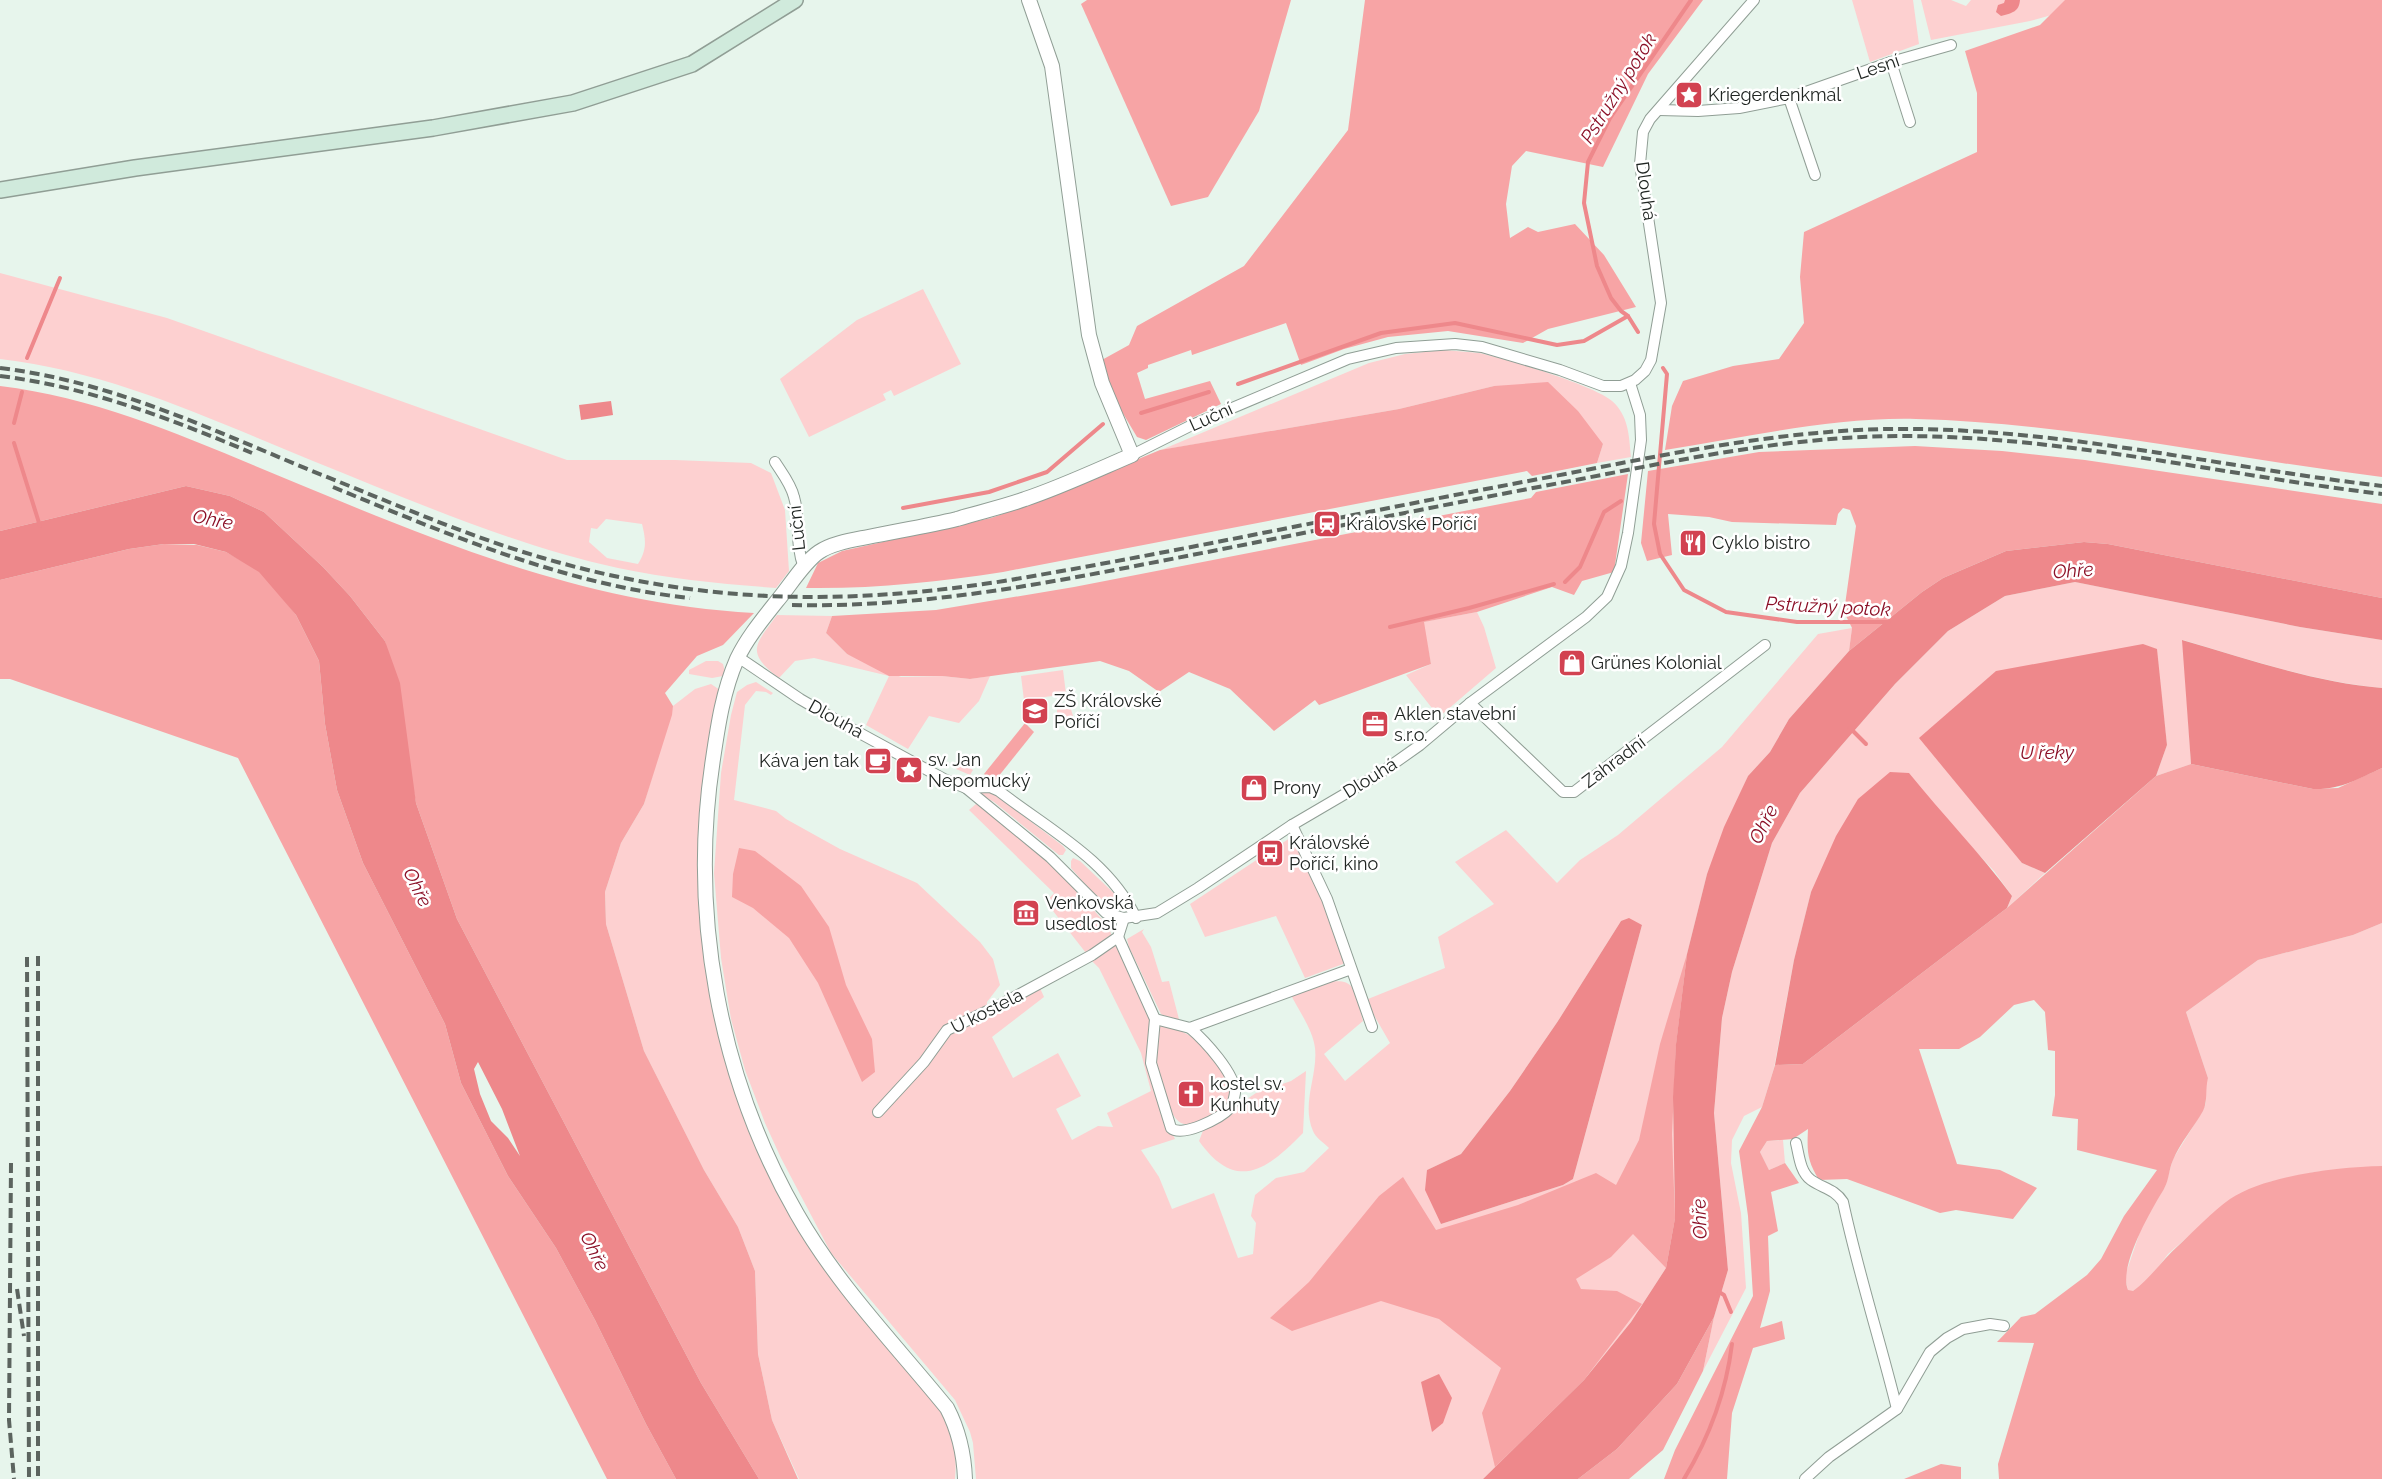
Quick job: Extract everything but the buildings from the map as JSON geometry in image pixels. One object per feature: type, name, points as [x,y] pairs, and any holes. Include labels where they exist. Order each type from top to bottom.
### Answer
[{"type":"main road","points":[[0,190],[135,168],[433,128],[572,103],[692,64],[795,0]]},
{"type":"street","points":[[1028,0],[1052,66],[1089,335],[1102,383],[1132,455]]},
{"type":"street","name":"Dlouhá","points":[[738,658],[800,699],[843,724],[944,779],[966,788],[1050,857],[1100,909],[1112,916],[1136,918],[1157,913],[1292,825],[1378,774],[1420,745],[1470,703],[1586,618],[1607,597],[1621,566],[1634,496],[1641,440],[1640,415],[1630,383],[1640,376],[1651,360],[1661,303],[1640,164],[1644,132],[1658,110],[1754,0]]},
{"type":"street","name":"Lesní","points":[[1658,110],[1698,111],[1738,108],[1789,98],[1891,62],[1951,45]]},
{"type":"street","points":[[1891,62],[1910,122]]},
{"type":"street","points":[[1789,98],[1815,175]]},
{"type":"street","name":"Luční","points":[[964,1479],[964,1458],[955,1424],[947,1408],[849,1292],[797,1215],[769,1159],[734,1066],[715,984],[708,930],[704,869],[707,808],[713,755],[727,686],[738,658],[752,633],[819,552],[847,541],[952,520],[1026,499],[1132,455],[1192,425],[1348,358],[1396,348],[1454,344],[1482,347],[1560,370],[1596,384],[1611,386],[1630,383]]},
{"type":"street","name":"Luční","points":[[775,462],[786,478],[794,497],[798,552],[804,568]]},
{"type":"street","name":"Zahradní","points":[[1470,703],[1563,792],[1574,792],[1765,645]]},
{"type":"street","name":"Dlouhá","points":[[966,788],[990,787],[999,791],[1055,830],[1106,873],[1129,903],[1136,918]]},
{"type":"street","points":[[1292,825],[1327,899],[1372,1027]]},
{"type":"street","points":[[1124,918],[1118,937],[1155,1019],[1151,1064],[1171,1128],[1179,1132],[1186,1132],[1224,1113],[1230,1108],[1235,1093],[1234,1084],[1207,1042],[1190,1028],[1155,1019]]},
{"type":"street","name":"U kostela","points":[[878,1112],[924,1062],[947,1030],[996,1007],[1092,955],[1118,937]]},
{"type":"street","points":[[1190,1028],[1351,969]]},
{"type":"street","points":[[1796,1143],[1802,1169],[1810,1179],[1830,1189],[1843,1202],[1853,1250],[1880,1340],[1897,1409]]},
{"type":"street","points":[[1805,1479],[1829,1457],[1897,1409],[1930,1352],[1946,1338],[1963,1329],[1990,1324],[2004,1326]]},
{"type":"shaded area","points":[[1087,0],[1291,0],[1259,111],[1208,197],[1171,206],[1081,4]]},
{"type":"shaded area","points":[[1365,0],[1703,0],[1648,74],[1603,167],[1526,151],[1512,166],[1506,204],[1510,238],[1528,227],[1538,232],[1575,224],[1604,255],[1636,307],[1548,329],[1523,343],[1448,331],[1388,337],[1344,349],[1301,365],[1286,323],[1192,355],[1191,350],[1148,365],[1148,368],[1137,373],[1145,399],[1210,381],[1221,404],[1146,440],[1137,437],[1118,405],[1100,361],[1129,345],[1137,326],[1244,266],[1348,130]]},
{"type":"shaded area","points":[[1852,0],[1913,0],[1919,44],[1870,62]]},
{"type":"shaded area","points":[[1921,0],[1951,0],[1966,6],[1971,0],[2095,0],[2098,2],[2030,21],[1931,40]]},
{"type":"shaded area","points":[[2065,0],[2382,0],[2382,477],[2092,434],[1975,422],[1916,419],[1853,421],[1665,450],[1672,406],[1683,381],[1733,366],[1779,359],[1804,323],[1800,277],[1804,232],[1977,152],[1977,93],[1965,51],[2040,25]]},
{"type":"shaded area","points":[[0,273],[167,318],[567,460],[675,460],[751,463],[771,473],[785,510],[789,571],[776,588],[716,583],[657,575],[579,558],[502,535],[464,521],[160,399],[82,375],[41,365],[0,359]],"holes":[[[606,519],[642,524],[645,545],[638,564],[607,558],[589,542],[591,528],[597,529]]]},
{"type":"shaded area","points":[[923,289],[961,364],[894,396],[891,390],[883,394],[886,400],[809,437],[780,379],[857,320]]},
{"type":"shaded area","points":[[1444,350],[1479,353],[1508,360],[1569,380],[1602,395],[1612,401],[1622,413],[1629,434],[1631,457],[1597,463],[1603,444],[1494,386],[1399,409],[1161,450],[1369,363],[1405,354]]},
{"type":"shaded area","points":[[1548,382],[1578,411],[1603,444],[1597,463],[1532,476],[1527,471],[1003,572],[905,584],[806,588],[818,563],[842,551],[991,518],[1028,505],[1160,450],[1399,409],[1494,386]]},
{"type":"shaded area","points":[[0,386],[40,392],[78,401],[154,425],[412,530],[523,569],[579,585],[636,598],[694,607],[754,613],[723,645],[697,656],[665,693],[673,706],[672,715],[644,804],[621,843],[605,892],[606,924],[644,1051],[704,1170],[738,1227],[755,1271],[758,1354],[772,1420],[798,1479],[759,1479],[701,1383],[457,919],[416,803],[385,641],[350,596],[323,567],[264,512],[230,496],[186,486],[0,531]]},
{"type":"shaded area","points":[[1915,446],[2002,451],[2085,460],[2382,504],[2382,598],[2108,544],[2084,542],[2006,551],[1943,578],[1922,592],[1849,651],[1852,628],[1844,612],[1856,526],[1850,510],[1843,508],[1838,514],[1836,525],[1732,522],[1709,517],[1668,514],[1672,555],[1647,561],[1641,543],[1648,471],[1759,452]]},
{"type":"shaded area","points":[[1628,474],[1614,572],[1582,581],[1574,595],[1552,587],[1477,612],[1424,622],[1431,664],[1319,705],[1315,700],[1274,731],[1230,689],[1189,672],[1159,692],[1129,671],[1100,661],[970,679],[942,676],[889,676],[847,654],[826,633],[832,616],[936,610],[1074,587],[1531,498],[1536,492]]},
{"type":"shaded area","points":[[164,544],[197,545],[226,552],[262,572],[296,615],[319,661],[325,724],[337,790],[363,863],[445,1024],[461,1083],[508,1176],[556,1248],[676,1479],[607,1479],[238,758],[10,679],[0,679],[0,580],[129,549]]},
{"type":"shaded area","points":[[2075,582],[2300,627],[2382,640],[2382,688],[2331,681],[2306,675],[2183,640],[2191,764],[2156,776],[2167,745],[2156,649],[2022,863],[2045,873],[2007,908],[2012,896],[1994,871],[1953,827],[1811,892],[1794,960],[1774,1068],[1762,1107],[1744,1116],[1732,1140],[1731,1163],[1741,1213],[1746,1288],[1703,1371],[1714,1317],[1728,1270],[1714,1113],[1722,1018],[1732,972],[1772,843],[1800,793],[1895,684],[1948,631],[2005,596]]},
{"type":"shaded area","points":[[1477,612],[1484,627],[1496,668],[1439,717],[1406,675],[1431,664],[1423,622]]},
{"type":"shaded area","points":[[777,615],[832,616],[826,633],[847,654],[901,677],[942,676],[970,679],[990,676],[979,701],[959,723],[929,716],[908,749],[866,725],[889,676],[814,658],[795,661],[779,678],[768,669],[761,661],[757,648],[763,634]]},
{"type":"shaded area","points":[[1852,628],[1849,651],[1789,719],[1770,752],[1748,776],[1707,874],[1687,954],[1676,1044],[1673,1097],[1675,1218],[1666,1268],[1631,1322],[1584,1380],[1483,1479],[976,1479],[973,1443],[955,1400],[831,1253],[781,1158],[765,1123],[745,1070],[731,1019],[721,958],[714,873],[721,773],[737,692],[747,685],[756,682],[773,693],[771,695],[766,692],[756,691],[745,705],[734,800],[776,811],[786,819],[840,849],[917,883],[980,942],[993,959],[1000,985],[987,1002],[986,1017],[1040,988],[1044,997],[992,1037],[1013,1078],[1058,1053],[1081,1096],[1056,1109],[1072,1140],[1098,1126],[1113,1127],[1107,1113],[1151,1091],[1141,1053],[1099,968],[1090,959],[1116,945],[1152,1020],[1148,1059],[1167,1123],[1175,1139],[1141,1150],[1159,1177],[1172,1209],[1214,1193],[1238,1258],[1253,1254],[1256,1223],[1251,1216],[1255,1195],[1276,1178],[1304,1172],[1329,1148],[1314,1133],[1310,1121],[1309,1100],[1315,1058],[1314,1041],[1291,995],[1314,986],[1340,981],[1347,983],[1354,990],[1363,1021],[1324,1054],[1345,1081],[1390,1043],[1371,1010],[1368,999],[1445,968],[1438,937],[1494,904],[1455,862],[1506,830],[1557,883],[1580,860],[1618,835],[1722,747],[1818,634]],"holes":[[[1621,921],[1642,925],[1573,1179],[1563,1185],[1441,1224],[1427,1170],[1461,1154],[1510,1091],[1558,1021]]]},
{"type":"shaded area","points":[[706,661],[718,661],[723,664],[725,672],[723,676],[712,678],[689,674],[689,670]]},
{"type":"shaded area","points":[[1063,670],[1066,694],[1024,700],[1021,676]]},
{"type":"shaded area","points":[[711,684],[720,690],[700,822],[699,903],[708,982],[726,1063],[753,1138],[775,1180],[932,1397],[948,1427],[954,1445],[955,1479],[799,1479],[772,1420],[758,1354],[755,1271],[738,1227],[704,1170],[644,1051],[606,924],[605,892],[621,843],[644,804],[673,706],[695,689]]},
{"type":"shaded area","points":[[1069,703],[1074,719],[1061,722],[1057,714],[1057,704]]},
{"type":"shaded area","points":[[1025,723],[1034,732],[994,782],[984,774]]},
{"type":"shaded area","points":[[960,763],[973,770],[970,775],[956,769]]},
{"type":"shaded area","points":[[2191,764],[2313,789],[2338,788],[2382,768],[2382,923],[2353,935],[2258,960],[2186,1012],[2208,1078],[2205,1103],[2203,1111],[2176,1154],[2166,1186],[2151,1210],[2137,1239],[2128,1267],[2126,1280],[2128,1290],[2133,1291],[2139,1286],[2210,1215],[2230,1199],[2245,1191],[2283,1178],[2303,1174],[2345,1168],[2382,1166],[2382,1479],[1999,1479],[1998,1464],[2034,1343],[1997,1342],[2021,1317],[2035,1314],[2087,1275],[2101,1259],[2124,1216],[2157,1170],[2077,1150],[2078,1119],[2052,1116],[2055,1095],[2055,1051],[2048,1050],[2045,1012],[2034,1000],[2014,1005],[1980,1037],[1959,1049],[1919,1049],[1957,1164],[2000,1170],[2037,1188],[2013,1219],[1956,1210],[1940,1213],[1847,1179],[1819,1180],[1809,1156],[1808,1129],[1793,1139],[1767,1141],[1760,1152],[1769,1170],[1785,1163],[1799,1183],[1771,1192],[1778,1231],[1768,1236],[1770,1291],[1760,1328],[1782,1321],[1785,1339],[1753,1348],[1732,1413],[1727,1479],[1664,1479],[1675,1450],[1753,1296],[1748,1216],[1739,1151],[1762,1107],[1775,1065],[1803,1064],[2007,908],[2156,776]]},
{"type":"shaded area","points":[[986,790],[1000,798],[1063,846],[1066,850],[1063,855],[1059,855],[994,802],[980,794],[981,791]]},
{"type":"shaded area","points":[[976,804],[982,806],[1060,873],[1108,926],[1112,936],[1108,940],[1086,953],[1046,902],[1054,893],[969,810]]},
{"type":"shaded area","points":[[1293,836],[1323,902],[1345,961],[1343,964],[1305,978],[1276,916],[1205,937],[1190,904]]},
{"type":"shaded area","points":[[739,848],[755,851],[801,886],[829,927],[846,985],[872,1039],[875,1072],[862,1082],[818,983],[789,938],[753,908],[732,897],[733,874]]},
{"type":"shaded area","points":[[1073,858],[1080,861],[1119,898],[1125,908],[1123,910],[1101,899],[1088,887],[1071,868]]},
{"type":"shaded area","points":[[2382,923],[2382,1166],[2315,1172],[2269,1182],[2231,1199],[2168,1254],[2148,1281],[2133,1291],[2128,1291],[2125,1276],[2143,1223],[2165,1187],[2173,1159],[2206,1103],[2205,1086],[2208,1078],[2186,1012],[2258,960],[2353,935]]},
{"type":"shaded area","points":[[1144,929],[1142,932],[1151,947],[1162,982],[1169,981],[1180,1023],[1161,1014],[1129,947],[1127,939]]},
{"type":"shaded area","points":[[1687,954],[1676,1045],[1672,1134],[1675,1218],[1666,1268],[1633,1234],[1611,1257],[1576,1279],[1581,1289],[1617,1291],[1642,1304],[1584,1380],[1495,1467],[1482,1413],[1501,1368],[1439,1319],[1381,1301],[1292,1331],[1270,1318],[1309,1282],[1379,1196],[1403,1177],[1436,1230],[1518,1205],[1596,1173],[1616,1185],[1639,1140],[1660,1044]]},
{"type":"shaded area","points":[[1160,1026],[1179,1030],[1195,1039],[1208,1051],[1227,1080],[1230,1088],[1228,1103],[1199,1122],[1193,1124],[1181,1123],[1172,1112],[1157,1065]]},
{"type":"shaded area","points":[[1306,1071],[1303,1133],[1277,1157],[1264,1166],[1239,1171],[1226,1167],[1213,1157],[1199,1141],[1204,1128],[1256,1093],[1291,1081]]},
{"type":"shaded area","points":[[1783,1140],[1785,1163],[1769,1170],[1760,1152],[1767,1141]]},
{"type":"shaded area","points":[[1714,1317],[1703,1371],[1663,1450],[1629,1479],[1578,1479],[1617,1449],[1677,1384]]},
{"type":"shaded area","points":[[1941,1464],[1961,1467],[1961,1479],[1904,1479]]},
{"type":"water","points":[[2005,0],[2020,0],[2016,10],[2001,16],[1996,12],[1998,5],[2004,3]]},
{"type":"water","points":[[611,401],[613,415],[581,420],[579,405]]},
{"type":"water","name":"Ohře","points":[[186,486],[230,496],[264,512],[323,567],[350,596],[385,641],[400,683],[416,803],[457,919],[701,1383],[759,1479],[676,1479],[556,1248],[508,1176],[461,1083],[445,1024],[363,863],[337,790],[325,724],[319,661],[296,615],[259,572],[226,552],[194,544],[164,544],[129,549],[0,580],[0,531]],"holes":[[[478,1062],[502,1109],[520,1156],[508,1138],[491,1121],[480,1094],[474,1069]]]},
{"type":"water","name":"Ohře","points":[[2084,542],[2108,544],[2382,598],[2382,640],[2300,627],[2075,582],[2005,596],[1948,631],[1895,684],[1800,793],[1772,843],[1732,972],[1722,1018],[1714,1113],[1728,1270],[1714,1317],[1677,1384],[1617,1449],[1578,1479],[1483,1479],[1584,1380],[1631,1322],[1666,1268],[1675,1218],[1673,1097],[1676,1044],[1687,954],[1707,874],[1724,827],[1748,776],[1770,752],[1789,719],[1849,651],[1922,592],[1943,578],[2006,551]]},
{"type":"water","points":[[2182,640],[2256,662],[2331,681],[2382,688],[2382,768],[2340,786],[2313,789],[2191,764]]},
{"type":"water","name":"U řeky","points":[[2143,644],[2157,649],[2167,745],[2156,776],[2045,873],[2022,863],[1919,738],[1996,671]]},
{"type":"water","points":[[1890,772],[1909,773],[2012,896],[2007,908],[1803,1064],[1775,1065],[1794,960],[1811,892],[1836,836],[1858,799]]},
{"type":"water","points":[[1629,918],[1642,925],[1573,1179],[1563,1185],[1441,1224],[1425,1190],[1427,1170],[1461,1154],[1510,1091],[1558,1021],[1621,921]]},
{"type":"water","points":[[1439,1374],[1452,1398],[1443,1423],[1432,1432],[1421,1382]]},
{"type":"waterway","name":"Pstružný potok","points":[[1638,332],[1628,316],[1621,311],[1611,298],[1597,266],[1584,203],[1588,162],[1610,118],[1691,0]]},
{"type":"waterway","points":[[27,358],[60,278]]},
{"type":"waterway","points":[[1238,384],[1381,333],[1455,323],[1557,345],[1584,341],[1628,316]]},
{"type":"waterway","name":"Pstružný potok","points":[[1663,368],[1667,374],[1654,524],[1660,554],[1684,590],[1726,612],[1797,622],[1889,622]]},
{"type":"waterway","points":[[14,423],[22,392]]},
{"type":"waterway","points":[[1141,413],[1209,392]]},
{"type":"waterway","points":[[903,508],[989,492],[1047,472],[1103,424]]},
{"type":"waterway","points":[[14,443],[40,526]]},
{"type":"waterway","points":[[1565,582],[1580,567],[1604,512],[1621,501]]},
{"type":"waterway","points":[[1390,627],[1469,608],[1554,584]]},
{"type":"waterway","points":[[1850,728],[1866,744]]},
{"type":"waterway","points":[[1719,1292],[1724,1295],[1731,1312]]},
{"type":"waterway","points":[[1684,1479],[1702,1447],[1715,1414],[1726,1380],[1732,1344]]},
{"type":"railway","points":[[0,368],[43,375],[124,397],[204,426],[431,519],[543,558],[659,585],[772,596],[829,597],[886,594],[1004,581],[1689,450],[1825,432],[1916,429],[1975,431],[2033,436],[2382,486]]},
{"type":"railway","points":[[0,376],[33,381],[97,396],[191,428],[252,453]]},
{"type":"railway","points":[[792,605],[885,603],[931,599],[1023,586],[1115,570],[1679,460],[1745,449],[1844,438],[1912,436],[2047,445],[2382,494]]},
{"type":"railway","points":[[333,487],[463,539],[553,570],[598,582],[690,598]]},
{"type":"railway","points":[[38,956],[38,1479]]},
{"type":"railway","points":[[27,957],[29,1479]]},
{"type":"railway","points":[[11,1163],[9,1420],[14,1479]]},
{"type":"railway","points":[[17,1289],[24,1336]]},
{"type":"place","name":"Kriegerdenkmal","points":[[1689,95]]},
{"type":"place","name":"Královské Poříčí","points":[[1327,524]]},
{"type":"place","name":"Cyklo bistro","points":[[1693,543]]},
{"type":"place","name":"Grünes Kolonial","points":[[1572,663]]},
{"type":"place","name":"ZŠ Královské Poříčí","points":[[1035,711]]},
{"type":"place","name":"Aklen stavební s.r.o.","points":[[1375,724]]},
{"type":"place","name":"Káva jen tak","points":[[878,761]]},
{"type":"place","name":"sv. Jan Nepomucký","points":[[909,770]]},
{"type":"place","name":"Prony","points":[[1254,788]]},
{"type":"place","name":"Královské Poříčí, kino","points":[[1270,853]]},
{"type":"place","name":"Venkovská usedlost","points":[[1026,913]]},
{"type":"place","name":"kostel sv. Kunhuty","points":[[1191,1094]]}]
